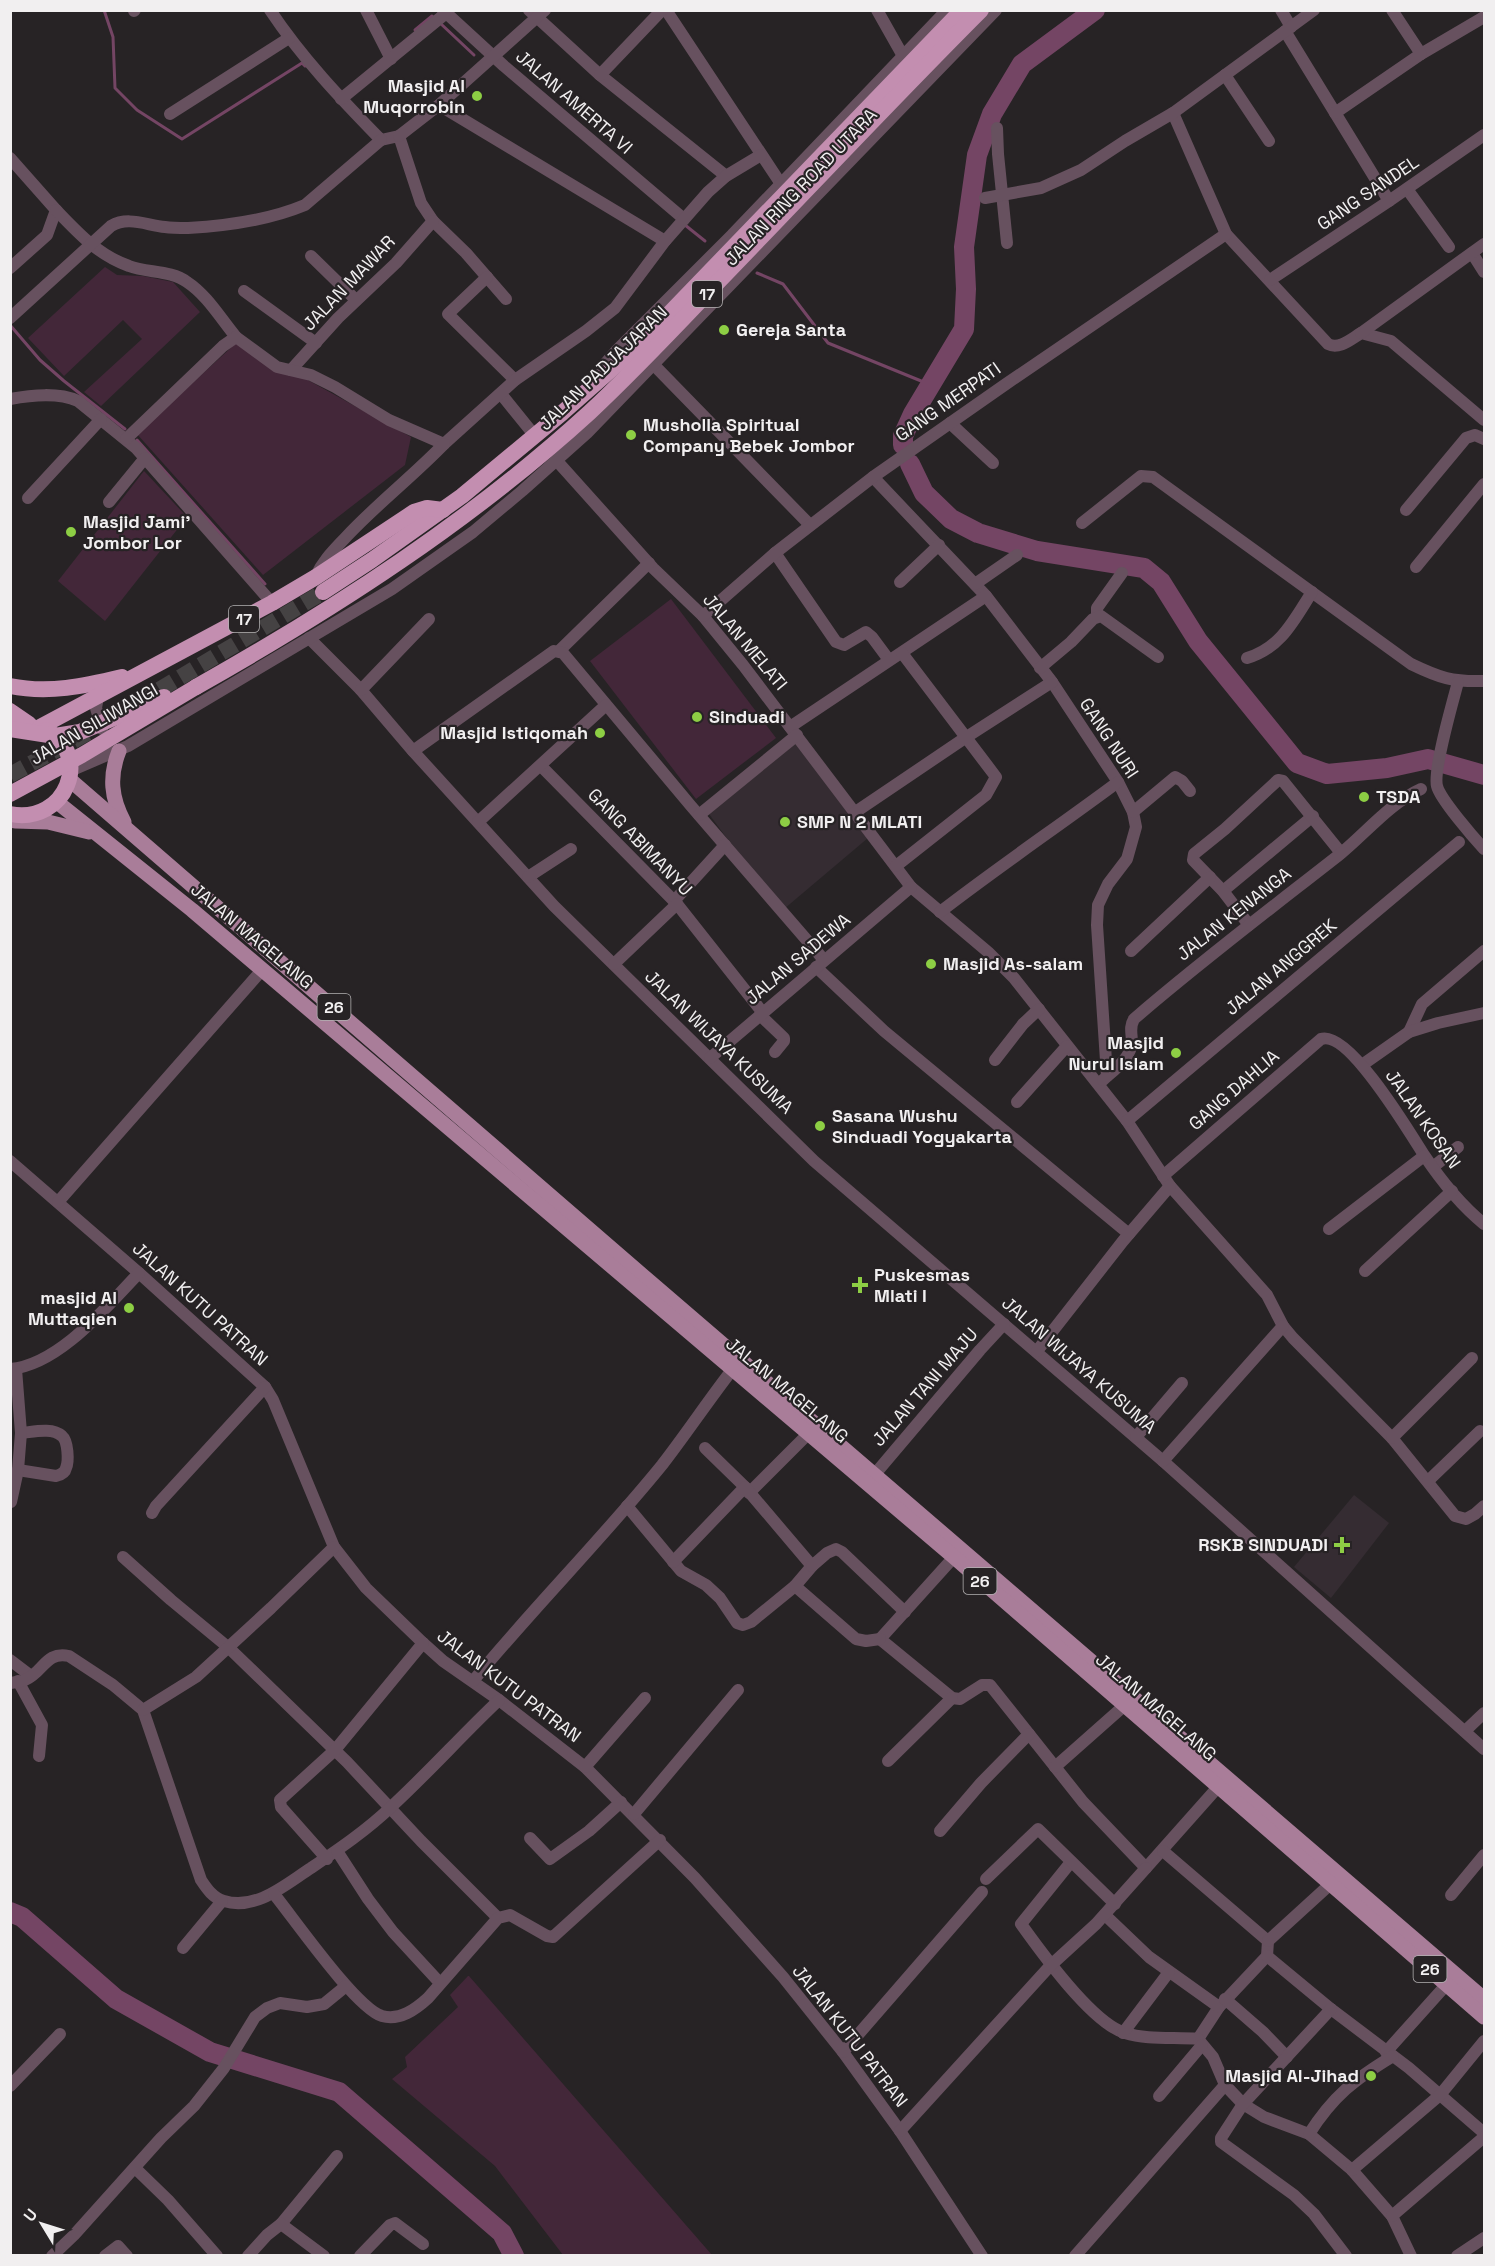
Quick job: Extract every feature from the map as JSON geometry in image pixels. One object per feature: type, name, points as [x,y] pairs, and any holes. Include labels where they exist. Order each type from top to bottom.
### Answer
[{"type":"highway","name":"JALAN PADJAJARAN","points":[[319,584],[414,512],[427,508],[443,510],[599,381],[638,346],[962,10]]},
{"type":"highway","name":"JALAN PADJAJARAN","points":[[196,687],[261,651],[412,555],[527,466],[650,361],[963,36],[981,10]]},
{"type":"highway","name":"17","points":[[34,726],[98,697],[272,603],[319,584]]},
{"type":"highway","points":[[10,686],[46,691],[74,688],[146,672]]},
{"type":"highway","points":[[10,728],[55,736],[80,732],[176,692],[196,687]]},
{"type":"highway","name":"JALAN SILIWANGI","points":[[10,794],[82,755],[196,687]]},
{"type":"highway","points":[[10,711],[59,740],[69,760],[70,775],[65,791],[47,810],[35,815],[10,814]]},
{"type":"highway","points":[[10,728],[34,726]]},
{"type":"main road","points":[[123,748],[112,773],[112,785],[117,808],[128,830]]},
{"type":"main road","name":"JALAN MAGELANG","points":[[70,775],[128,830],[875,1474],[1336,1879],[1485,2017]]},
{"type":"main road","name":"JALAN MAGELANG","points":[[57,802],[192,910],[954,1557],[1218,1787],[1485,1999]]},
{"type":"main road","points":[[10,821],[48,822],[98,834]]},
{"type":"street","points":[[270,10],[289,38],[341,99],[381,140]]},
{"type":"street","points":[[366,10],[391,59]]},
{"type":"street","points":[[600,75],[664,10],[781,184]]},
{"type":"street","points":[[877,10],[903,56]]},
{"type":"street","name":"JALAN RING ROAD UTARA","points":[[599,381],[604,365],[618,350],[947,10]]},
{"type":"street","points":[[963,36],[996,10]]},
{"type":"street","points":[[1281,10],[1288,29],[1335,113],[1389,201]]},
{"type":"street","points":[[985,198],[1041,188],[1081,170],[1173,113],[1314,10]]},
{"type":"street","points":[[1392,10],[1421,54]]},
{"type":"street","points":[[341,99],[444,12]]},
{"type":"street","name":"JALAN AMERTA VI","points":[[444,12],[684,219]]},
{"type":"street","points":[[10,318],[90,245],[120,221],[127,220],[166,228],[189,228],[262,218],[305,206],[381,140],[399,136],[439,105],[495,56],[537,13],[600,75],[726,176]]},
{"type":"street","points":[[1335,113],[1421,54],[1485,17]]},
{"type":"street","points":[[170,114],[289,38]]},
{"type":"street","points":[[1225,75],[1269,141]]},
{"type":"street","points":[[439,105],[665,241]]},
{"type":"street","points":[[1173,113],[1226,234],[1328,344],[1335,347],[1361,333],[1485,244]]},
{"type":"street","points":[[998,128],[998,154],[1007,243]]},
{"type":"street","name":"GANG SANDEL","points":[[1270,280],[1485,135]]},
{"type":"street","points":[[399,136],[421,203],[433,221],[506,299]]},
{"type":"street","points":[[319,584],[322,563],[366,516],[515,380],[615,308],[665,241],[708,192],[726,176],[761,154]]},
{"type":"street","points":[[10,158],[90,245],[130,267],[168,274],[186,281],[203,297],[236,338],[277,367],[311,375],[389,420],[444,444]]},
{"type":"street","points":[[1407,189],[1449,247]]},
{"type":"street","points":[[10,268],[47,235],[56,210]]},
{"type":"street","name":"JALAN MAWAR","points":[[291,370],[356,300],[396,263],[433,221]]},
{"type":"street","name":"GANG MERPATI","points":[[703,616],[810,525],[873,477],[1226,234]]},
{"type":"street","points":[[1472,253],[1485,272]]},
{"type":"street","points":[[311,256],[356,300]]},
{"type":"street","points":[[487,277],[448,314],[515,380]]},
{"type":"street","points":[[244,291],[316,343]]},
{"type":"street","points":[[1361,333],[1391,341],[1485,420]]},
{"type":"street","points":[[126,439],[223,346],[236,338]]},
{"type":"street","points":[[70,775],[123,748],[433,562],[473,532],[557,460],[650,361],[810,525]]},
{"type":"street","points":[[501,394],[535,436]]},
{"type":"street","points":[[10,399],[28,395],[68,397],[78,401],[126,439],[145,458],[272,603]]},
{"type":"street","points":[[28,498],[100,419]]},
{"type":"street","points":[[950,423],[993,464]]},
{"type":"street","points":[[1406,510],[1466,438],[1475,435],[1485,439]]},
{"type":"street","points":[[109,502],[145,458]]},
{"type":"street","name":"JALAN MELATI","points":[[557,460],[649,563],[703,616],[794,731],[911,887],[1001,965],[1067,1046],[1102,1080],[1167,1181],[1267,1295],[1283,1326],[1392,1438],[1448,1508],[1461,1519],[1466,1519],[1485,1506]]},
{"type":"street","points":[[1082,523],[1141,476],[1153,477],[1411,664],[1436,676],[1458,682],[1485,681]]},
{"type":"street","name":"GANG NURI","points":[[873,477],[986,596],[1052,682],[1118,782],[1133,812],[1136,827],[1127,859],[1108,884],[1098,905],[1102,1080]]},
{"type":"street","points":[[1416,567],[1485,484]]},
{"type":"street","points":[[900,582],[939,545]]},
{"type":"street","points":[[776,553],[836,642],[844,645],[866,632],[873,637],[889,660]]},
{"type":"street","points":[[975,584],[1017,555]]},
{"type":"street","points":[[559,651],[649,563]]},
{"type":"street","points":[[1040,668],[1097,616],[1097,608],[1122,573]]},
{"type":"street","points":[[1247,658],[1259,654],[1281,639],[1312,592]]},
{"type":"street","points":[[699,815],[794,731],[889,660],[986,596]]},
{"type":"street","points":[[1097,616],[1107,619],[1158,657]]},
{"type":"street","points":[[362,690],[429,619]]},
{"type":"street","name":"JALAN WIJAYA KUSUMA","points":[[309,638],[362,690],[413,751],[554,906],[814,1161],[1136,1437],[1485,1749]]},
{"type":"street","points":[[413,751],[554,651],[563,653],[725,845],[820,963],[884,1031],[1130,1234]]},
{"type":"street","points":[[896,867],[986,795],[996,777],[993,770],[964,738],[902,653]]},
{"type":"street","points":[[854,813],[964,738],[1052,682]]},
{"type":"street","points":[[1458,682],[1442,749],[1437,787],[1485,849]]},
{"type":"street","points":[[98,697],[96,708],[102,729],[123,748]]},
{"type":"street","points":[[478,822],[606,705]]},
{"type":"street","name":"GANG ABIMANYU","points":[[541,766],[676,902],[762,1014],[784,1038],[775,1052]]},
{"type":"street","points":[[1133,812],[1175,777],[1182,781],[1190,791]]},
{"type":"street","points":[[1249,925],[1223,891],[1193,860],[1195,851],[1225,829],[1278,780],[1283,781],[1341,853]]},
{"type":"street","points":[[940,912],[1024,848],[1059,826],[1118,782]]},
{"type":"street","name":"JALAN KENANGA","points":[[1102,1080],[1127,1057],[1132,1045],[1131,1024],[1134,1019],[1188,972],[1341,853],[1401,801],[1421,789]]},
{"type":"street","points":[[1223,891],[1312,816]]},
{"type":"street","name":"JALAN ANGGREK","points":[[1127,1121],[1459,842]]},
{"type":"street","points":[[614,964],[676,902],[725,845]]},
{"type":"street","points":[[528,877],[572,849]]},
{"type":"street","points":[[1131,951],[1210,877]]},
{"type":"street","name":"JALAN SADEWA","points":[[710,1058],[911,887]]},
{"type":"street","points":[[1409,1032],[1422,1004],[1485,951]]},
{"type":"street","points":[[58,1202],[262,970]]},
{"type":"street","points":[[995,1060],[1038,1009]]},
{"type":"street","points":[[1362,1065],[1409,1032],[1485,1013]]},
{"type":"street","name":"GANG DAHLIA","points":[[1037,1352],[1130,1234],[1167,1181],[1321,1039],[1330,1037]]},
{"type":"street","name":"JALAN KOSAN","points":[[1330,1037],[1362,1065],[1413,1135],[1424,1155],[1452,1191],[1485,1224]]},
{"type":"street","points":[[1017,1102],[1067,1046]]},
{"type":"street","points":[[1434,1167],[1458,1147]]},
{"type":"street","points":[[1329,1229],[1424,1155]]},
{"type":"street","name":"JALAN KUTU PATRAN","points":[[10,1161],[265,1387],[273,1400],[334,1547],[366,1588],[443,1661],[499,1700],[585,1767],[660,1840],[783,1977],[843,2052],[900,2131],[982,2256]]},
{"type":"street","points":[[1365,1271],[1452,1191]]},
{"type":"street","points":[[11,1502],[18,1470],[21,1433],[13,1369],[47,1358],[66,1345],[139,1273]]},
{"type":"street","name":"JALAN TANI MAJU","points":[[875,1474],[1004,1324]]},
{"type":"street","points":[[1163,1461],[1283,1326]]},
{"type":"street","points":[[1392,1438],[1472,1358]]},
{"type":"street","points":[[473,1681],[513,1632],[663,1463],[732,1370]]},
{"type":"street","points":[[1136,1437],[1182,1383]]},
{"type":"street","points":[[152,1514],[156,1506],[265,1387]]},
{"type":"street","points":[[1428,1481],[1480,1431]]},
{"type":"street","points":[[18,1470],[56,1476],[62,1474],[66,1468],[66,1441],[62,1435],[54,1432],[21,1433]]},
{"type":"street","points":[[672,1562],[808,1434]]},
{"type":"street","points":[[705,1448],[747,1490],[812,1566]]},
{"type":"street","points":[[627,1506],[672,1562],[681,1571],[706,1585],[720,1598],[732,1619],[743,1625],[751,1622],[795,1586],[827,1552],[836,1549],[842,1552],[905,1612]]},
{"type":"street","points":[[143,1710],[196,1677],[334,1547]]},
{"type":"street","points":[[123,1557],[229,1648],[334,1750],[498,1918]]},
{"type":"street","points":[[795,1586],[849,1634],[866,1641],[880,1639],[954,1557]]},
{"type":"street","points":[[880,1639],[952,1698],[960,1699],[982,1685],[990,1685],[1083,1802],[1146,1869]]},
{"type":"street","points":[[327,1859],[279,1804],[282,1797],[334,1750],[423,1643]]},
{"type":"street","points":[[39,1756],[42,1725],[14,1682],[31,1676],[51,1657],[69,1656],[113,1685],[143,1710],[201,1880],[210,1894],[222,1901],[242,1903],[274,1894],[338,1851],[390,1808],[499,1700]]},
{"type":"street","points":[[10,1660],[31,1676]]},
{"type":"street","points":[[634,1814],[738,1690]]},
{"type":"street","points":[[585,1767],[645,1698]]},
{"type":"street","points":[[888,1761],[952,1698]]},
{"type":"street","points":[[1055,1767],[1125,1705]]},
{"type":"street","points":[[1465,1731],[1485,1713]]},
{"type":"street","points":[[940,1832],[981,1783],[1029,1734]]},
{"type":"street","points":[[900,2131],[1050,1966],[1105,1915],[1218,1787]]},
{"type":"street","points":[[530,1838],[550,1859],[589,1831],[621,1802]]},
{"type":"street","points":[[986,1879],[1038,1829],[1115,1904]]},
{"type":"street","points":[[274,1894],[361,2002],[382,2016],[399,2016],[417,2008],[498,1918],[510,1915],[547,1936],[553,1937],[660,1840]]},
{"type":"street","points":[[338,1851],[368,1899],[393,1932],[440,1983]]},
{"type":"street","points":[[1163,1851],[1268,1941]]},
{"type":"street","points":[[1451,1895],[1485,1855]]},
{"type":"street","points":[[1071,1862],[1021,1924],[1050,1966],[1102,2019],[1124,2033],[1200,2042],[1213,2057],[1225,2085],[1244,2104],[1264,2117],[1309,2134],[1352,2170],[1392,2216],[1411,2256]]},
{"type":"street","points":[[1159,2096],[1200,2042],[1222,2003],[1267,1956],[1268,1941],[1336,1879]]},
{"type":"street","points":[[843,2052],[982,1892]]},
{"type":"street","points":[[183,1948],[222,1901]]},
{"type":"street","points":[[1105,1915],[1149,1957],[1263,2032],[1287,2057]]},
{"type":"street","points":[[1267,1956],[1330,2009],[1440,2095],[1485,2135],[1392,2216]]},
{"type":"street","points":[[1124,2033],[1169,1972]]},
{"type":"street","points":[[1309,2134],[1339,2094],[1389,2054],[1447,1984]]},
{"type":"street","points":[[52,2256],[135,2169],[161,2138],[194,2106],[224,2068],[255,2018],[267,2008],[280,2003],[307,2007],[324,2004],[346,1986]]},
{"type":"street","points":[[1330,2009],[1244,2104],[1221,2138],[1221,2142],[1294,2195],[1314,2214],[1346,2256]]},
{"type":"street","points":[[12,2080],[60,2034]]},
{"type":"street","points":[[1352,2170],[1440,2095],[1485,2041]]},
{"type":"street","points":[[1075,2256],[1225,2085]]},
{"type":"street","points":[[248,2256],[267,2235],[281,2224],[337,2156]]},
{"type":"street","points":[[135,2169],[168,2200],[217,2256]]},
{"type":"street","points":[[360,2256],[390,2225],[395,2223],[423,2244]]},
{"type":"street","points":[[281,2224],[324,2256]]},
{"type":"street","points":[[1457,2256],[1485,2238]]},
{"type":"street","points":[[105,2256],[118,2246],[127,2256]]},
{"type":"shaded area","points":[[105,267],[117,275],[143,276],[173,282],[200,312],[101,406],[84,392],[142,339],[123,320],[64,376],[28,338]]},
{"type":"shaded area","points":[[236,343],[411,437],[405,465],[263,575],[137,434]]},
{"type":"shaded area","points":[[144,471],[187,517],[105,621],[58,581]]},
{"type":"shaded area","name":"Sinduadi","points":[[671,599],[776,738],[696,799],[590,661]]},
{"type":"shaded area","name":"SMP N 2 MLATI","points":[[796,743],[868,838],[784,909],[709,814]]},
{"type":"shaded area","name":"RSKB SINDUADI","points":[[1354,1495],[1389,1523],[1331,1598],[1294,1567]]},
{"type":"shaded area","points":[[468,1976],[712,2255],[563,2255],[495,2166],[392,2079],[407,2067],[405,2057],[458,2007],[450,1995]]},
{"type":"waterway","points":[[104,10],[113,37],[115,88],[137,110],[182,139],[302,63],[305,66]]},
{"type":"waterway","points":[[903,445],[903,436],[913,414],[964,329],[966,289],[964,247],[977,155],[992,114],[1022,64],[1095,10]]},
{"type":"waterway","points":[[415,30],[432,16],[435,19]]},
{"type":"waterway","points":[[440,23],[474,55]]},
{"type":"waterway","points":[[685,225],[705,241]]},
{"type":"waterway","points":[[757,273],[783,284],[828,343],[931,385]]},
{"type":"waterway","points":[[10,325],[40,360],[125,429]]},
{"type":"waterway","points":[[137,440],[265,584]]},
{"type":"waterway","points":[[910,464],[924,493],[951,519],[978,533],[1037,551],[1144,568],[1161,582],[1198,641],[1297,763],[1327,774],[1387,768],[1428,759],[1484,775]]},
{"type":"waterway","points":[[10,1912],[22,1917],[116,1999],[210,2052],[339,2092],[502,2233],[514,2256]]},
{"type":"tunnel","points":[[139,702],[323,592]]},
{"type":"tunnel","points":[[10,775],[91,731]]},
{"type":"place","name":"Masjid Al Muqorrobin","points":[[477,96]]},
{"type":"place","name":"Gereja Santa","points":[[724,330]]},
{"type":"place","name":"Musholla Spiritual Company Bebek Jombor","points":[[631,435]]},
{"type":"place","name":"Masjid Jami' Jombor Lor","points":[[71,532]]},
{"type":"place","name":"Sinduadi","points":[[697,717]]},
{"type":"place","name":"Masjid Istiqomah","points":[[600,733]]},
{"type":"place","name":"TSDA","points":[[1364,797]]},
{"type":"place","name":"SMP N 2 MLATI","points":[[785,822]]},
{"type":"place","name":"Masjid As-salam","points":[[931,964]]},
{"type":"place","name":"Masjid Nurul Islam","points":[[1176,1053]]},
{"type":"place","name":"Sasana Wushu Sinduadi Yogyakarta","points":[[820,1126]]},
{"type":"place","name":"Puskesmas Mlati I","points":[[860,1285]]},
{"type":"place","name":"masjid Al Muttaqien","points":[[129,1308]]},
{"type":"place","name":"RSKB SINDUADI","points":[[1342,1545]]},
{"type":"place","name":"Masjid Al-Jihad","points":[[1371,2076]]}]
